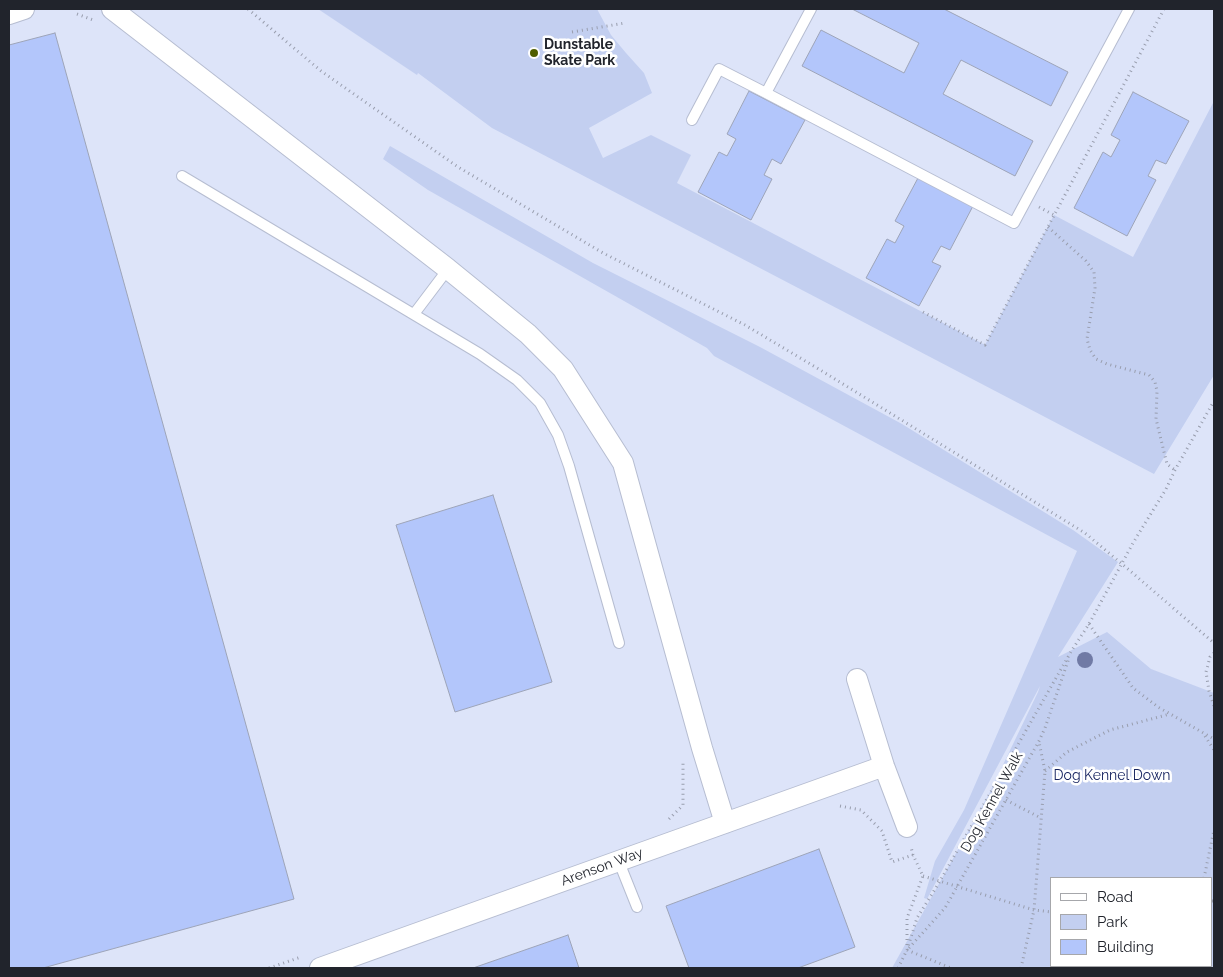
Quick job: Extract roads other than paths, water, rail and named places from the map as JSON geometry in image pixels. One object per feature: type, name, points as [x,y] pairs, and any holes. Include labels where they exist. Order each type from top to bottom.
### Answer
[{"type":"street","points":[[9,14],[24,9]]},
{"type":"street","points":[[112,9],[448,269],[528,334],[563,369],[623,463],[699,739],[725,823]]},
{"type":"street","points":[[857,679],[884,766],[908,827]]},
{"type":"street","name":"Arenson Way","points":[[320,968],[884,766]]},
{"type":"lane","points":[[766,94],[811,9]]},
{"type":"lane","points":[[692,120],[718,69],[1014,223],[1128,9]]},
{"type":"lane","points":[[182,176],[480,354],[517,380],[540,403],[558,435],[569,466],[619,644]]},
{"type":"lane","points":[[414,314],[448,269]]},
{"type":"lane","points":[[619,862],[637,907]]},
{"type":"place","name":"Dunstable Skate Park","points":[[534,53]]},
{"type":"park label","name":"Dog Kennel Down","points":[[1112,776]]}]
